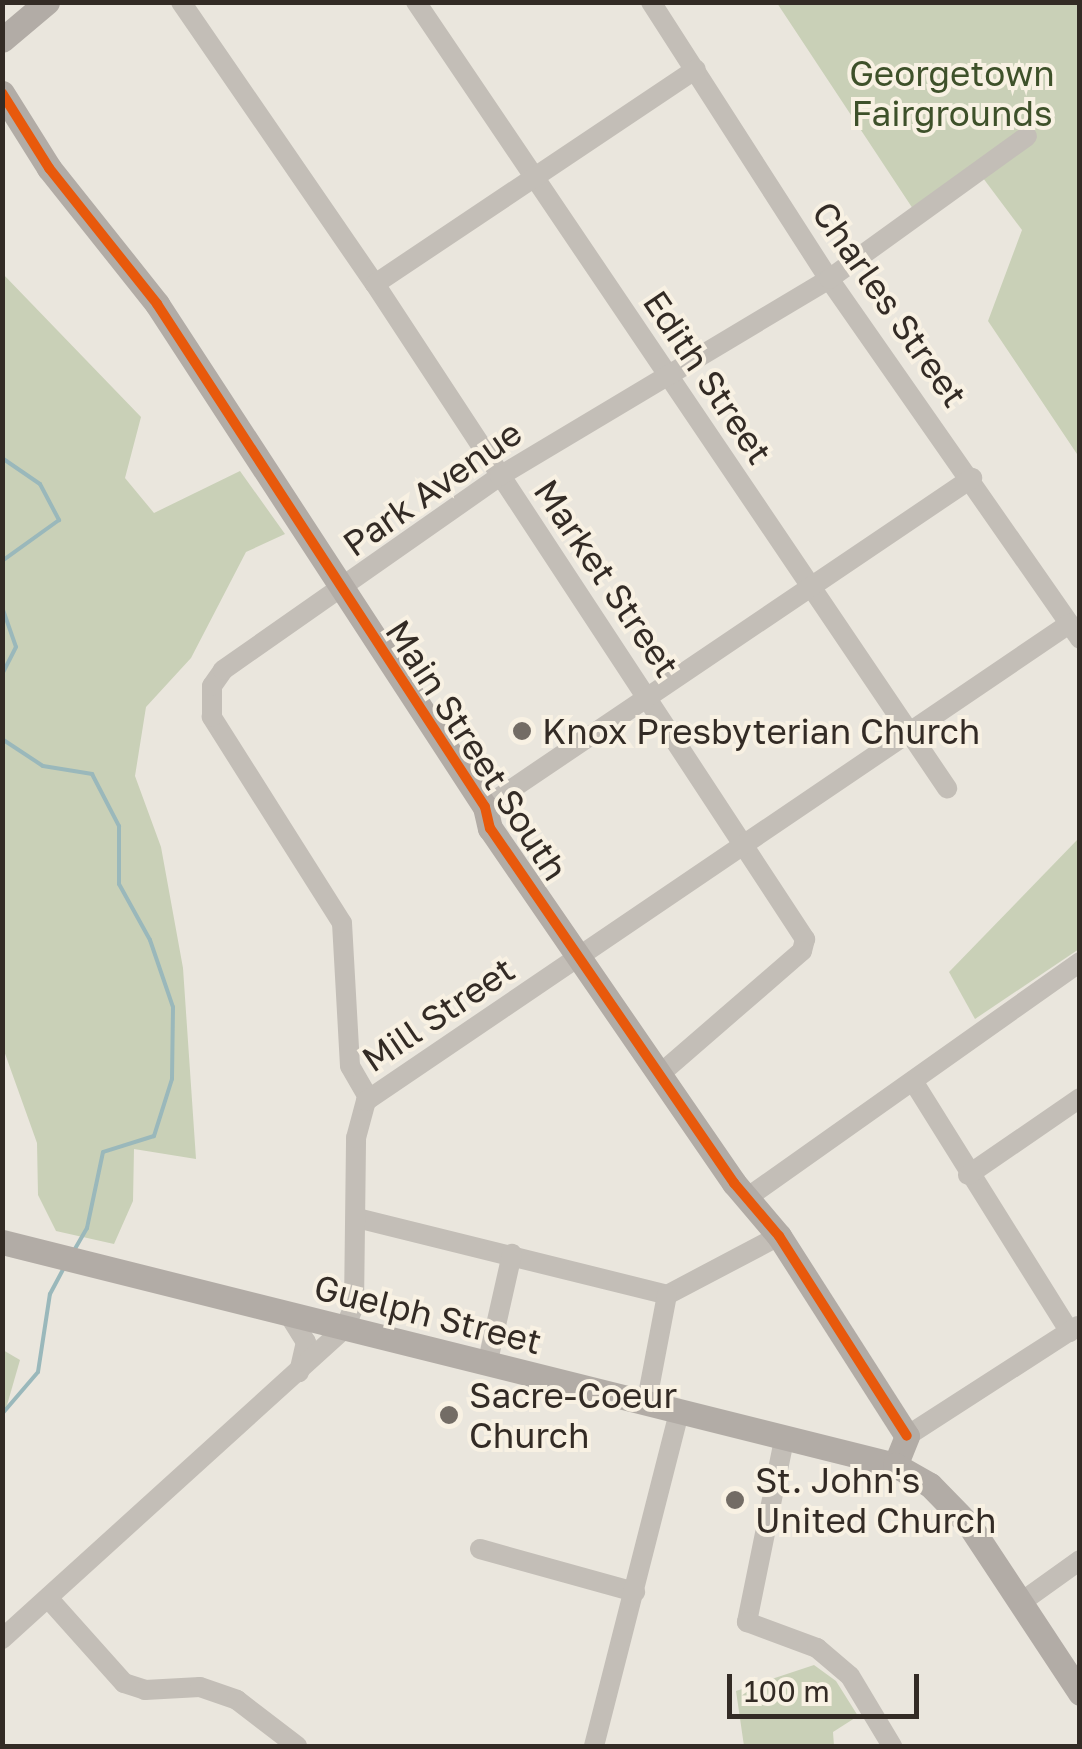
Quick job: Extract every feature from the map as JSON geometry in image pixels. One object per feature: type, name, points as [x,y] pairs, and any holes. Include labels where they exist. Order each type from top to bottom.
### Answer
[{"type":"main road","points":[[2,40],[47,2]]},
{"type":"main road","name":"Main Street South","points":[[6,100],[60,160],[76,201],[157,304],[485,807],[490,828],[589,956],[734,1183],[751,1195],[780,1236],[908,1436]]},
{"type":"main road","name":"Guelph Street","points":[[2,1242],[895,1466]]},
{"type":"main road","points":[[908,1436],[895,1466],[949,1502],[1080,1693]]},
{"type":"street","name":"Market Street","points":[[181,2],[376,284],[806,944],[665,1070]]},
{"type":"street","name":"Edith Street","points":[[416,2],[947,788]]},
{"type":"street","name":"Charles Street","points":[[651,2],[829,279],[972,478],[1074,632]]},
{"type":"street","points":[[376,284],[696,69]]},
{"type":"street","name":"Park Avenue","points":[[369,1099],[350,1066],[342,923],[212,717],[212,686],[223,670],[500,476],[829,279],[1027,136]]},
{"type":"street","points":[[485,807],[972,478]]},
{"type":"street","name":"Mill Street","points":[[345,1328],[354,1306],[356,1138],[369,1099],[589,956],[910,736],[1074,632]]},
{"type":"street","points":[[751,1195],[1080,962]]},
{"type":"street","points":[[908,1436],[1075,1329],[968,1174],[913,1081]]},
{"type":"street","points":[[968,1174],[1080,1098]]},
{"type":"street","points":[[357,1218],[667,1295],[780,1236]]},
{"type":"street","points":[[487,1365],[512,1254]]},
{"type":"street","points":[[646,1404],[667,1295]]},
{"type":"street","points":[[289,1315],[306,1342],[299,1374]]},
{"type":"street","points":[[2,1639],[299,1374],[345,1328]]},
{"type":"street","points":[[594,1746],[678,1413]]},
{"type":"street","points":[[784,1440],[747,1622],[817,1648],[850,1676],[892,1746]]},
{"type":"street","points":[[480,1549],[635,1592]]},
{"type":"street","points":[[1020,1603],[1080,1560]]},
{"type":"street","points":[[48,1598],[124,1683],[145,1690],[200,1688],[237,1700],[297,1746]]},
{"type":"green space","name":"Georgetown Fairgrounds","points":[[777,3],[1079,3],[1079,457],[988,321],[1022,230],[983,178],[917,215]]},
{"type":"green space","points":[[2,273],[141,417],[125,478],[154,513],[240,471],[285,534],[246,552],[191,658],[146,707],[135,776],[161,847],[183,968],[196,1159],[134,1149],[133,1201],[114,1244],[56,1231],[38,1195],[37,1143],[3,1048]]},
{"type":"green space","points":[[1079,838],[1079,949],[975,1019],[949,972]]},
{"type":"green space","points":[[3,1350],[20,1360],[3,1419]]},
{"type":"green space","points":[[814,1665],[836,1681],[858,1716],[833,1732],[834,1746],[744,1746],[736,1691]]},
{"type":"waterway","points":[[2,458],[40,484],[59,520],[2,561]]},
{"type":"waterway","points":[[2,607],[16,647],[2,675]]},
{"type":"waterway","points":[[2,739],[43,766],[92,774],[119,826],[119,884],[150,940],[173,1007],[172,1079],[154,1136],[103,1152],[87,1228],[75,1249]]},
{"type":"waterway","points":[[2,1414],[38,1372],[50,1294],[65,1266]]},
{"type":"cycle path","points":[[2,93],[49,168],[157,304],[485,807],[490,828],[734,1183],[779,1236],[907,1436]]},
{"type":"place","name":"Knox Presbyterian Church","points":[[522,731]]},
{"type":"place","name":"Sacre-Coeur Church","points":[[449,1415]]},
{"type":"place","name":"St. John's United Church","points":[[735,1500]]}]
